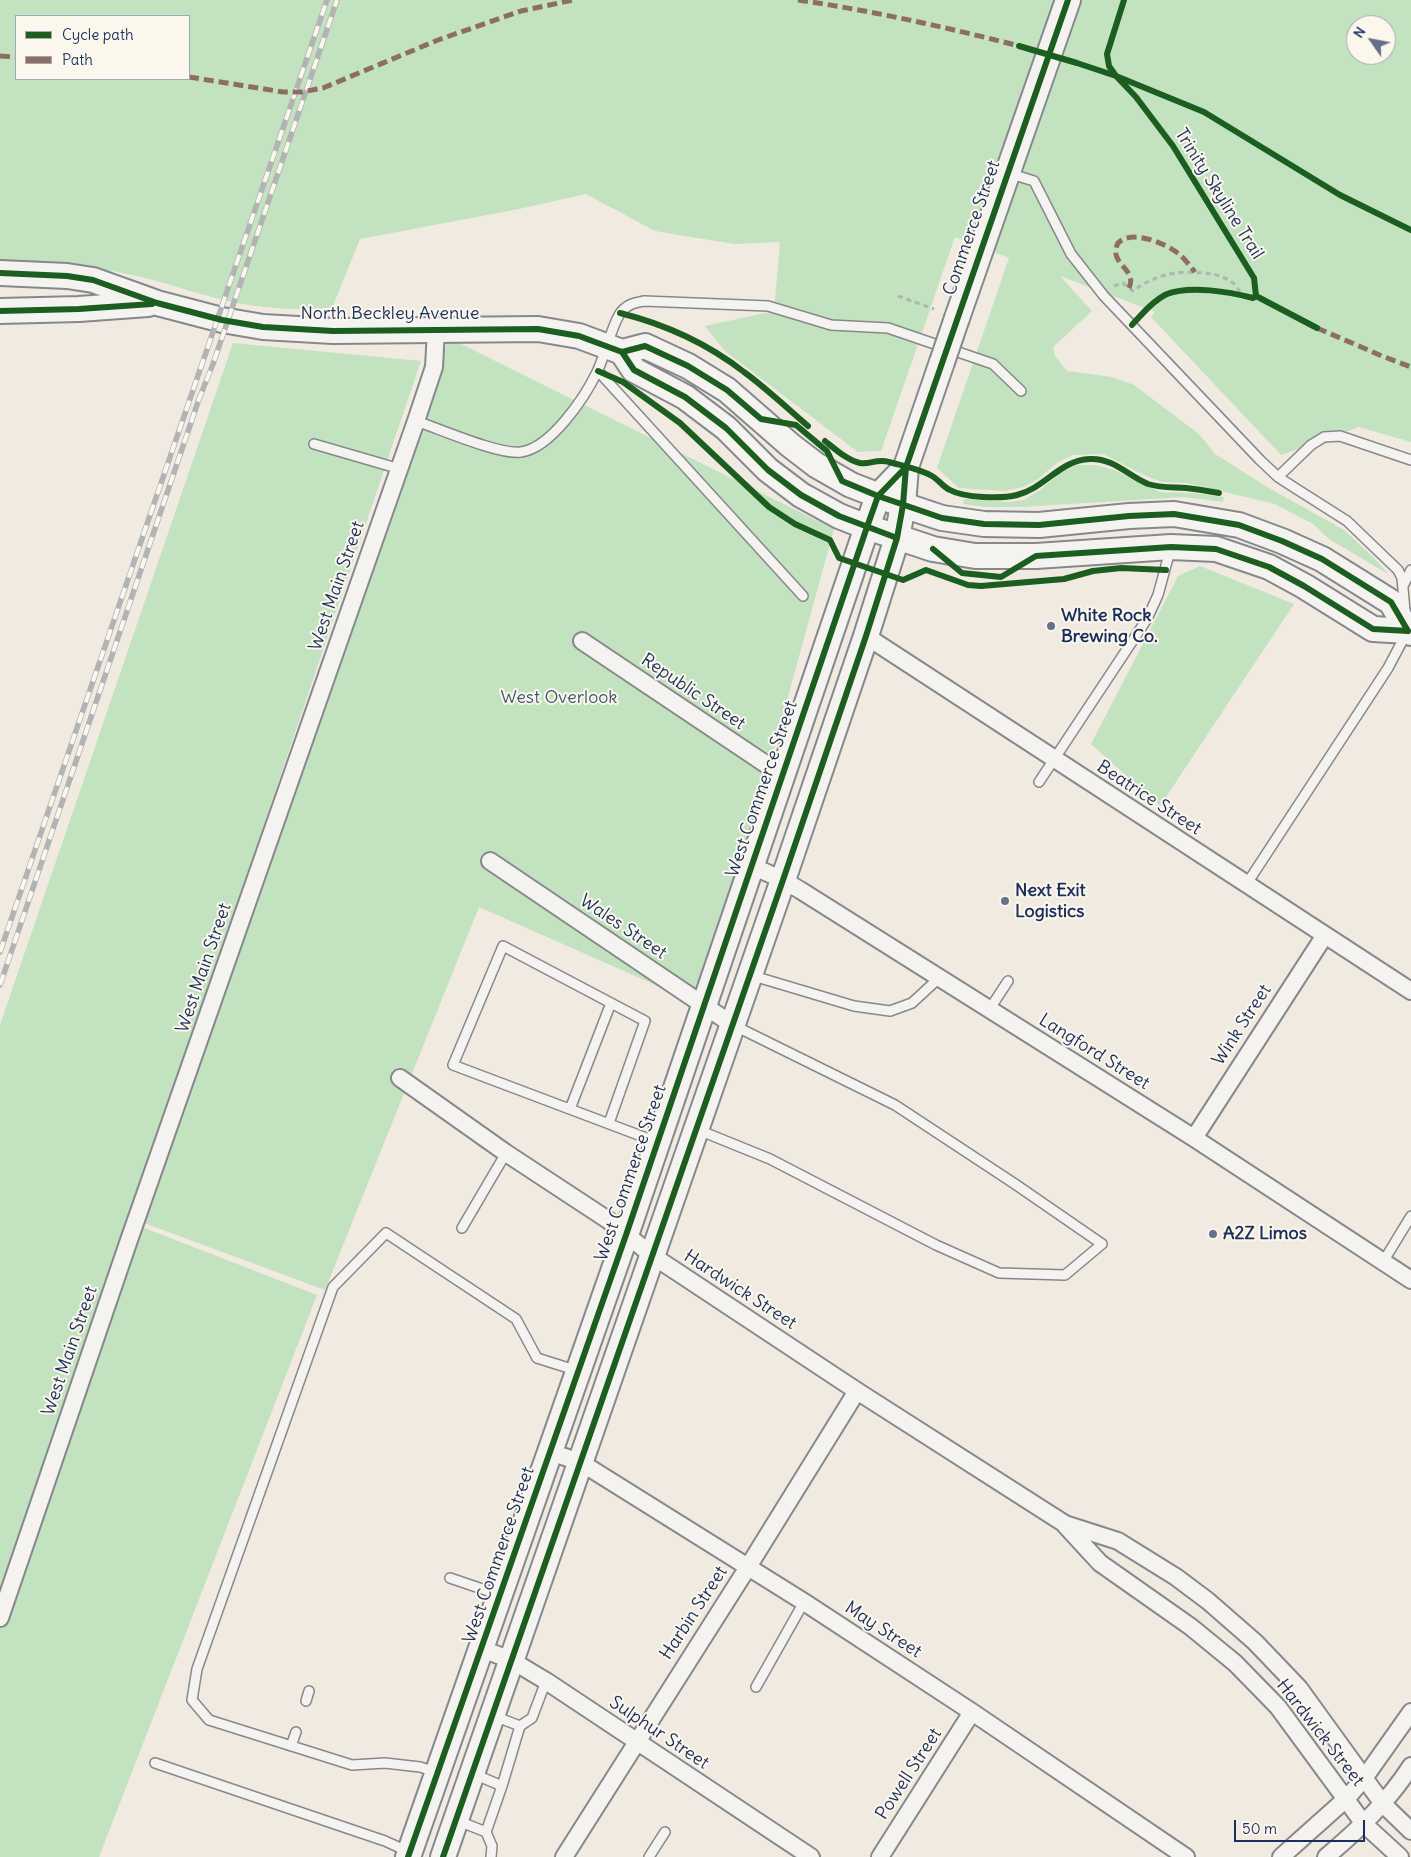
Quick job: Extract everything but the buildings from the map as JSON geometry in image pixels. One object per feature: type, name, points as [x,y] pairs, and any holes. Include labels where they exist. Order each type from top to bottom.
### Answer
[{"type":"main road","name":"Commerce Street","points":[[903,505],[906,467],[956,318],[1068,0]]},
{"type":"main road","name":"North Beckley Avenue","points":[[0,273],[67,276],[93,280],[157,304],[222,320],[263,327],[333,331],[538,329],[579,336],[615,348]]},
{"type":"main road","name":"North Beckley Avenue","points":[[0,311],[79,309],[157,304]]},
{"type":"main road","points":[[615,348],[645,346],[688,366],[727,390],[816,465],[850,485],[903,505],[942,518],[984,524],[1039,525],[1129,516],[1174,514],[1239,525],[1322,559],[1391,602],[1409,632]]},
{"type":"main road","points":[[615,348],[634,370],[685,396],[726,428],[768,470],[801,495],[839,516],[867,528],[933,549],[975,556],[1036,556],[1171,547],[1216,549],[1269,567],[1304,586],[1372,629],[1409,632]]},
{"type":"main road","name":"Commerce Street","points":[[878,496],[906,467]]},
{"type":"main road","name":"West Commerce Street","points":[[412,1856],[438,1773],[626,1235],[878,496]]},
{"type":"main road","points":[[444,1857],[866,636],[897,538],[903,505]]},
{"type":"main road","points":[[1171,547],[1174,514]]},
{"type":"street","name":"West Main Street","points":[[0,1618],[131,1234],[416,421],[434,366],[436,330]]},
{"type":"street","name":"Beatrice Street","points":[[866,636],[1411,991]]},
{"type":"street","name":"Republic Street","points":[[582,641],[782,775]]},
{"type":"street","name":"Wales Street","points":[[490,861],[733,1025]]},
{"type":"street","name":"Langford Street","points":[[752,866],[783,880],[1194,1138],[1411,1280]]},
{"type":"street","name":"Wink Street","points":[[1194,1138],[1325,935]]},
{"type":"street","name":"Hardwick Street","points":[[400,1078],[506,1153],[608,1220],[653,1256],[1065,1524],[1118,1541],[1176,1577],[1208,1601],[1255,1642],[1299,1688],[1365,1776],[1383,1804],[1411,1831]]},
{"type":"street","name":"Harbin Street","points":[[564,1857],[748,1567],[857,1390]]},
{"type":"street","name":"May Street","points":[[550,1452],[580,1462],[804,1602],[972,1712],[1186,1857]]},
{"type":"street","name":"Hardwick Street","points":[[1065,1524],[1100,1563],[1191,1627],[1235,1663],[1278,1707],[1364,1824],[1400,1857]]},
{"type":"street","name":"Sulphur Street","points":[[482,1649],[511,1660],[546,1681],[810,1857]]},
{"type":"street","name":"Powell Street","points":[[880,1857],[972,1712]]},
{"type":"street","points":[[1281,1857],[1346,1798],[1365,1776],[1411,1712]]},
{"type":"street","points":[[1326,1857],[1364,1824],[1383,1804],[1411,1766]]},
{"type":"lane","points":[[1011,163],[1034,181],[1071,254],[1104,296],[1278,476],[1348,521],[1398,570],[1402,578],[1409,632],[1388,668],[1246,885]]},
{"type":"lane","points":[[416,421],[486,446],[506,451],[522,452],[542,444],[572,413],[615,348],[620,313],[629,304],[644,301],[768,306],[831,325],[888,328],[993,364],[1021,391]]},
{"type":"lane","points":[[598,371],[802,596]]},
{"type":"lane","points":[[1278,476],[1311,445],[1324,437],[1340,436],[1411,460]]},
{"type":"lane","points":[[314,444],[400,468]]},
{"type":"lane","points":[[1038,782],[1146,620],[1158,595],[1171,547]]},
{"type":"lane","points":[[1402,588],[1411,570]]},
{"type":"lane","points":[[609,1123],[645,1021],[503,946],[453,1065],[658,1142]]},
{"type":"lane","points":[[750,975],[854,1006],[890,1011],[912,1003],[939,978]]},
{"type":"lane","points":[[989,1010],[1008,982]]},
{"type":"lane","points":[[570,1109],[611,1003]]},
{"type":"lane","points":[[696,1129],[770,1159],[936,1245],[999,1273],[1065,1275],[1102,1244],[895,1105],[733,1025]]},
{"type":"lane","points":[[462,1228],[506,1153]]},
{"type":"lane","points":[[1383,1262],[1411,1216]]},
{"type":"lane","points":[[438,1773],[420,1767],[385,1764],[352,1765],[209,1720],[192,1700],[197,1669],[333,1287],[386,1233],[516,1319],[537,1358],[578,1372]]},
{"type":"lane","points":[[450,1578],[500,1595]]},
{"type":"lane","points":[[756,1687],[804,1602]]},
{"type":"lane","points":[[491,1857],[492,1846],[486,1832],[520,1726],[532,1718],[546,1681]]},
{"type":"lane","points":[[306,1702],[309,1691]]},
{"type":"lane","points":[[492,1715],[520,1726]]},
{"type":"lane","points":[[291,1746],[296,1732]]},
{"type":"lane","points":[[155,1763],[386,1841],[412,1856]]},
{"type":"lane","points":[[472,1773],[502,1786]]},
{"type":"lane","points":[[456,1820],[486,1832]]},
{"type":"lane","points":[[649,1857],[665,1832]]},
{"type":"path","points":[[1114,286],[1123,283],[1133,291],[1158,276],[1181,272],[1195,272],[1214,274],[1226,278],[1245,296]]},
{"type":"path","points":[[1233,294],[1245,296]]},
{"type":"path","points":[[898,296],[934,308]]},
{"type":"green space","points":[[0,0],[1411,0],[1411,442],[1359,427],[1281,455],[1151,317],[1155,312],[1060,276],[1092,311],[1053,347],[1055,356],[1067,371],[1112,377],[1134,385],[1199,434],[1215,454],[1269,488],[1344,530],[1388,574],[1329,539],[1313,524],[1275,504],[1187,483],[1162,482],[1103,454],[1073,455],[1057,463],[1038,479],[1023,487],[1005,491],[959,488],[937,468],[1009,258],[955,237],[881,451],[858,452],[725,351],[705,326],[774,311],[780,242],[734,244],[655,231],[586,194],[519,209],[360,239],[332,308],[294,309],[241,304],[152,280],[69,265],[0,260]]},
{"type":"green space","name":"West Overlook","points":[[449,338],[834,529],[703,1006],[479,907],[325,1290],[144,1223]]},
{"type":"green space","points":[[233,343],[421,361],[129,1222],[317,1295],[99,1857],[0,1857],[0,1025]]},
{"type":"green space","points":[[1076,465],[1095,465],[1114,470],[1160,492],[1193,493],[1224,497],[1223,502],[1184,497],[1022,507],[986,507],[963,504],[964,499],[1008,502],[1024,500],[1040,490],[1059,474]]},
{"type":"green space","points":[[1200,566],[1294,604],[1160,806],[1091,744],[1178,576]]},
{"type":"railway","points":[[0,952],[327,0]]},
{"type":"railway","points":[[0,985],[337,0]]},
{"type":"marked path","points":[[190,77],[283,92],[302,92],[323,88],[438,40],[521,11],[573,0]]},
{"type":"marked path","points":[[798,0],[909,20],[1019,46]]},
{"type":"marked path","points":[[0,56],[15,57]]},
{"type":"marked path","points":[[1129,288],[1130,275],[1116,256],[1116,250],[1118,243],[1131,237],[1148,239],[1166,246],[1181,256],[1195,272]]},
{"type":"marked path","points":[[1317,328],[1411,367]]},
{"type":"cycle path","points":[[443,1857],[866,636],[897,538],[903,505],[906,467],[1068,0]]},
{"type":"cycle path","name":"Trinity Skyline Trail","points":[[1124,0],[1107,54],[1109,66],[1136,97],[1173,146],[1254,278],[1256,296]]},
{"type":"cycle path","points":[[1019,46],[1116,76],[1204,112],[1340,195],[1411,230]]},
{"type":"cycle path","points":[[0,273],[67,276],[93,280],[157,303],[222,320],[263,327],[333,331],[538,329],[579,336],[622,352],[634,370],[685,397],[726,428],[768,470],[801,495],[839,516],[897,538]]},
{"type":"cycle path","points":[[1132,325],[1157,300],[1176,291],[1210,290],[1253,298],[1256,296]]},
{"type":"cycle path","points":[[1256,296],[1317,328]]},
{"type":"cycle path","points":[[0,311],[79,309],[152,304]]},
{"type":"cycle path","points":[[620,313],[669,329],[716,353],[752,378],[808,426]]},
{"type":"cycle path","points":[[622,352],[645,346],[688,366],[727,390],[761,419],[796,425],[827,451],[842,481],[878,496],[942,518],[984,524],[1039,525],[1129,516],[1174,514],[1239,525],[1322,559],[1391,602],[1408,631]]},
{"type":"cycle path","points":[[598,371],[623,382],[680,423],[769,507],[795,524],[830,540],[839,558],[903,580],[926,570],[968,585],[981,586],[1064,579],[1093,571],[1121,568],[1166,570]]},
{"type":"cycle path","points":[[825,441],[855,462],[885,461],[922,471],[937,479],[950,490],[964,495],[993,497],[1017,495],[1036,487],[1070,464],[1090,459],[1099,459],[1114,464],[1148,484],[1219,493]]},
{"type":"cycle path","points":[[408,1857],[626,1235],[878,496],[906,467]]},
{"type":"cycle path","points":[[933,549],[962,573],[1001,577],[1036,556],[1171,547],[1216,549],[1269,567],[1304,586],[1373,629],[1408,631]]},
{"type":"place","name":"White Rock Brewing Co.","points":[[1051,626]]},
{"type":"place","name":"Next Exit Logistics","points":[[1005,901]]},
{"type":"place","name":"A2Z Limos","points":[[1213,1234]]}]
